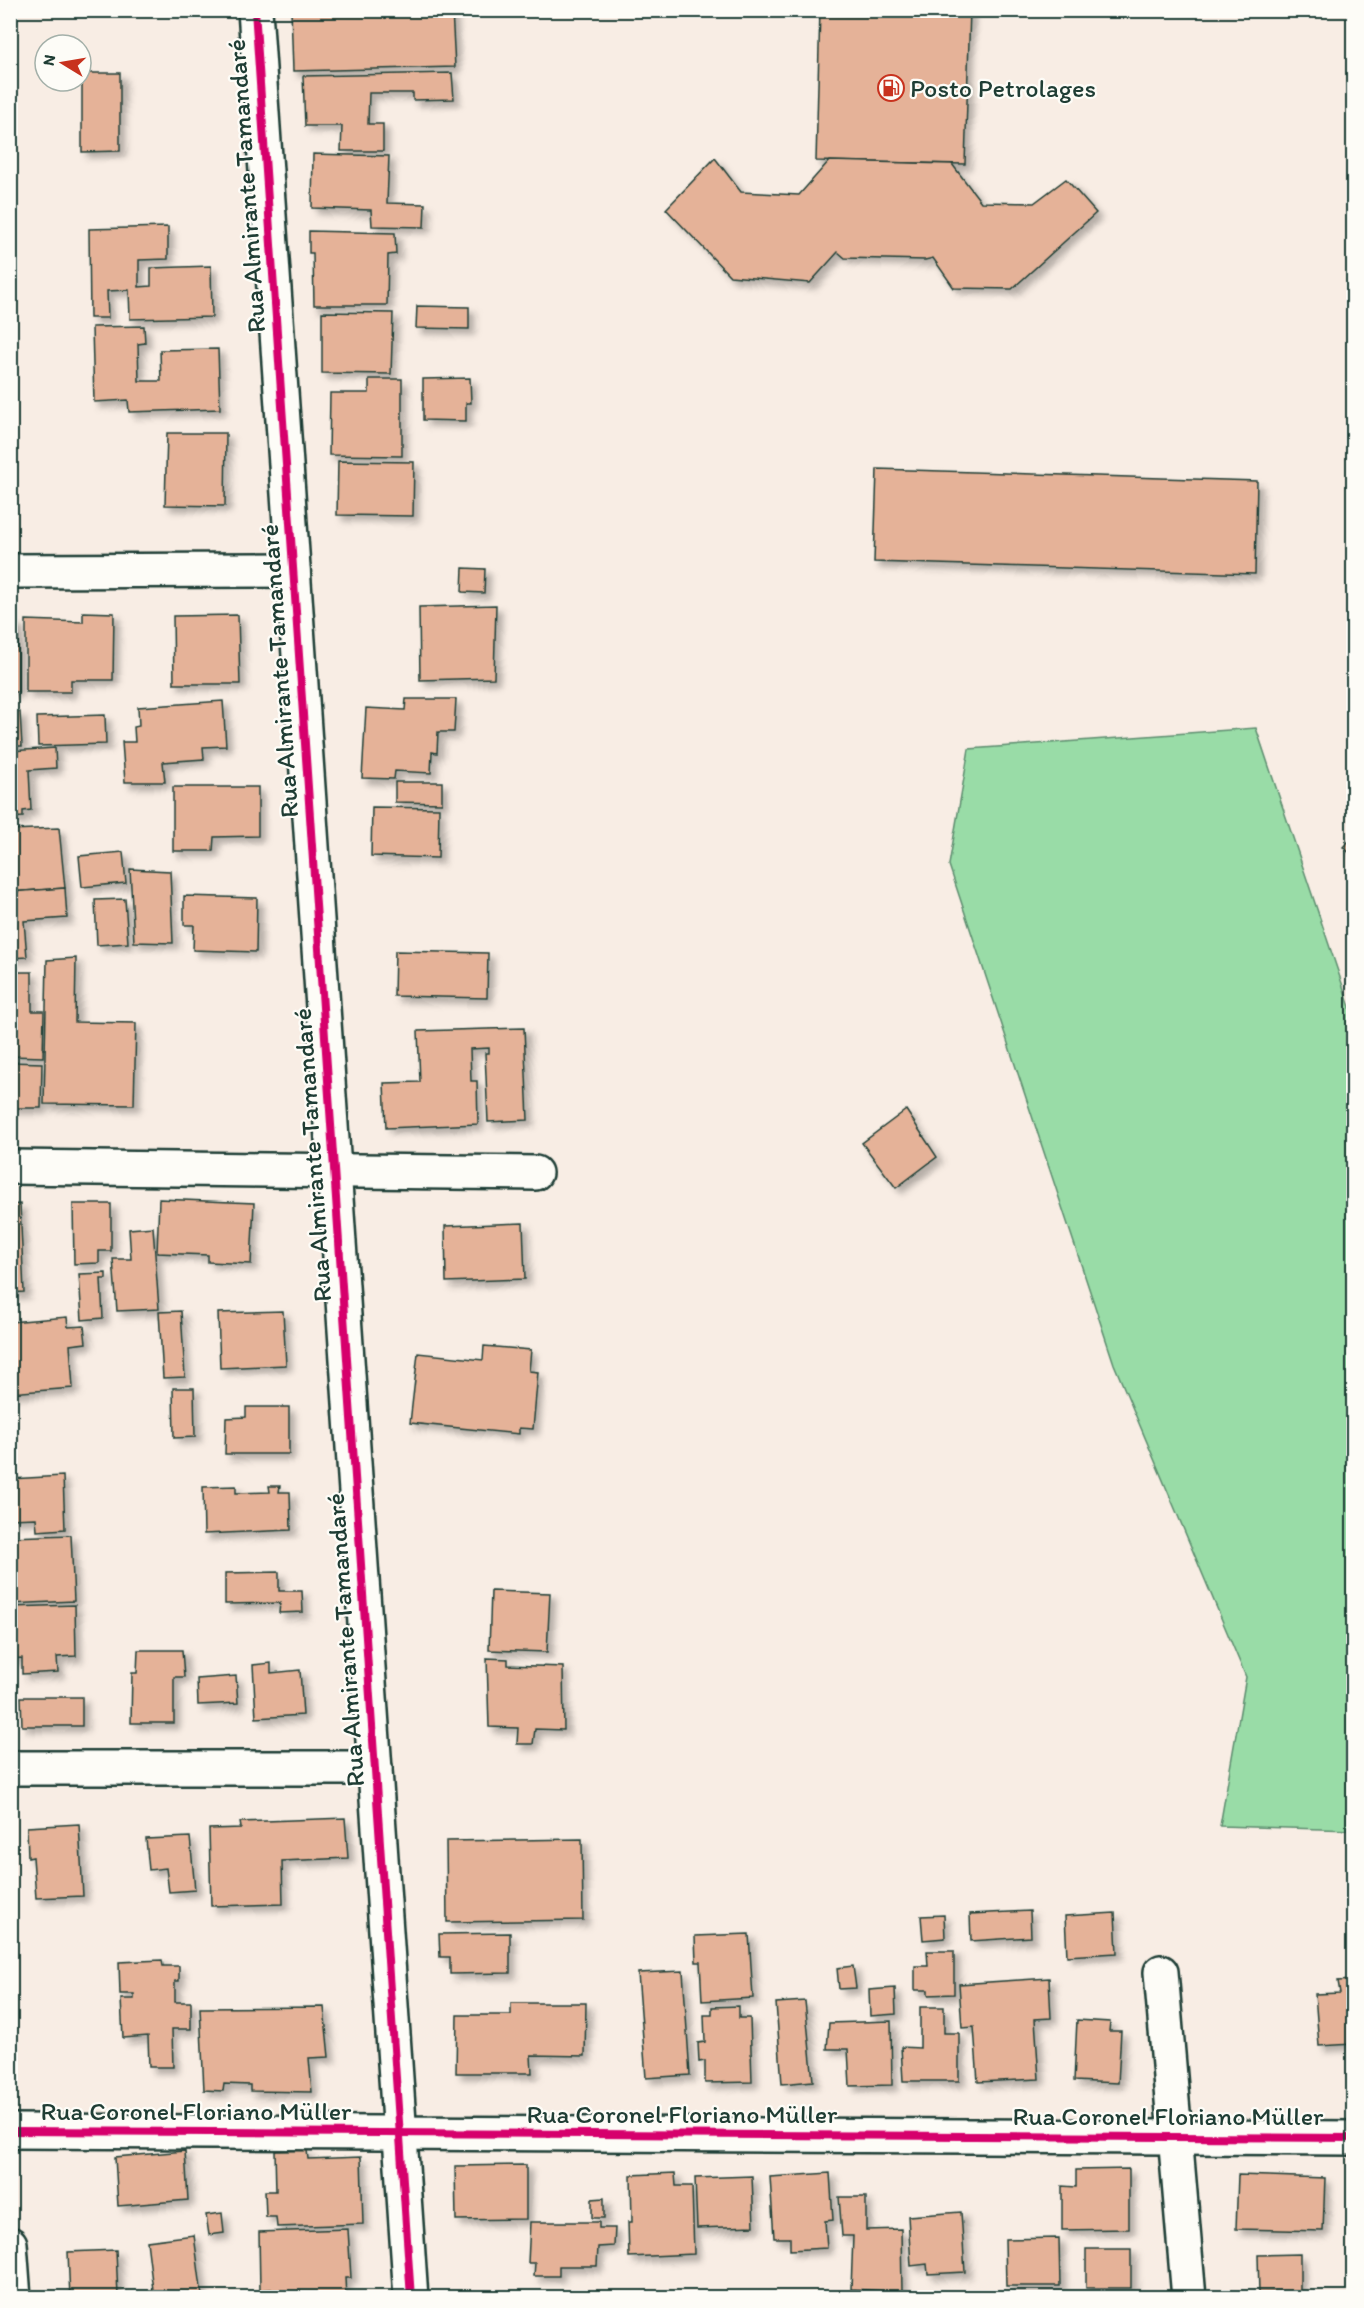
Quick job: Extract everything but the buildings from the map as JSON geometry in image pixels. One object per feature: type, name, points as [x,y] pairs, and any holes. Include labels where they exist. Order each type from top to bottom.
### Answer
[{"type":"street","name":"Rua Almirante Tamandaré","points":[[255,10],[411,2298]]},
{"type":"street","points":[[10,571],[293,570]]},
{"type":"street","points":[[10,1167],[535,1173]]},
{"type":"street","points":[[10,1768],[375,1768]]},
{"type":"street","points":[[1161,1972],[1189,2298]]},
{"type":"street","name":"Rua Coronel Floriano Müller","points":[[10,2131],[1353,2139]]},
{"type":"street","points":[[10,2244],[14,2298]]},
{"type":"green space","points":[[1256,728],[1353,1016],[1353,1830],[1220,1826],[1246,1677],[1114,1364],[949,865],[969,749]]},
{"type":"cycle path","points":[[255,10],[411,2298]]},
{"type":"cycle path","points":[[10,2131],[1354,2138]]},
{"type":"place","name":"Posto Petrolages","points":[[891,88]]}]
